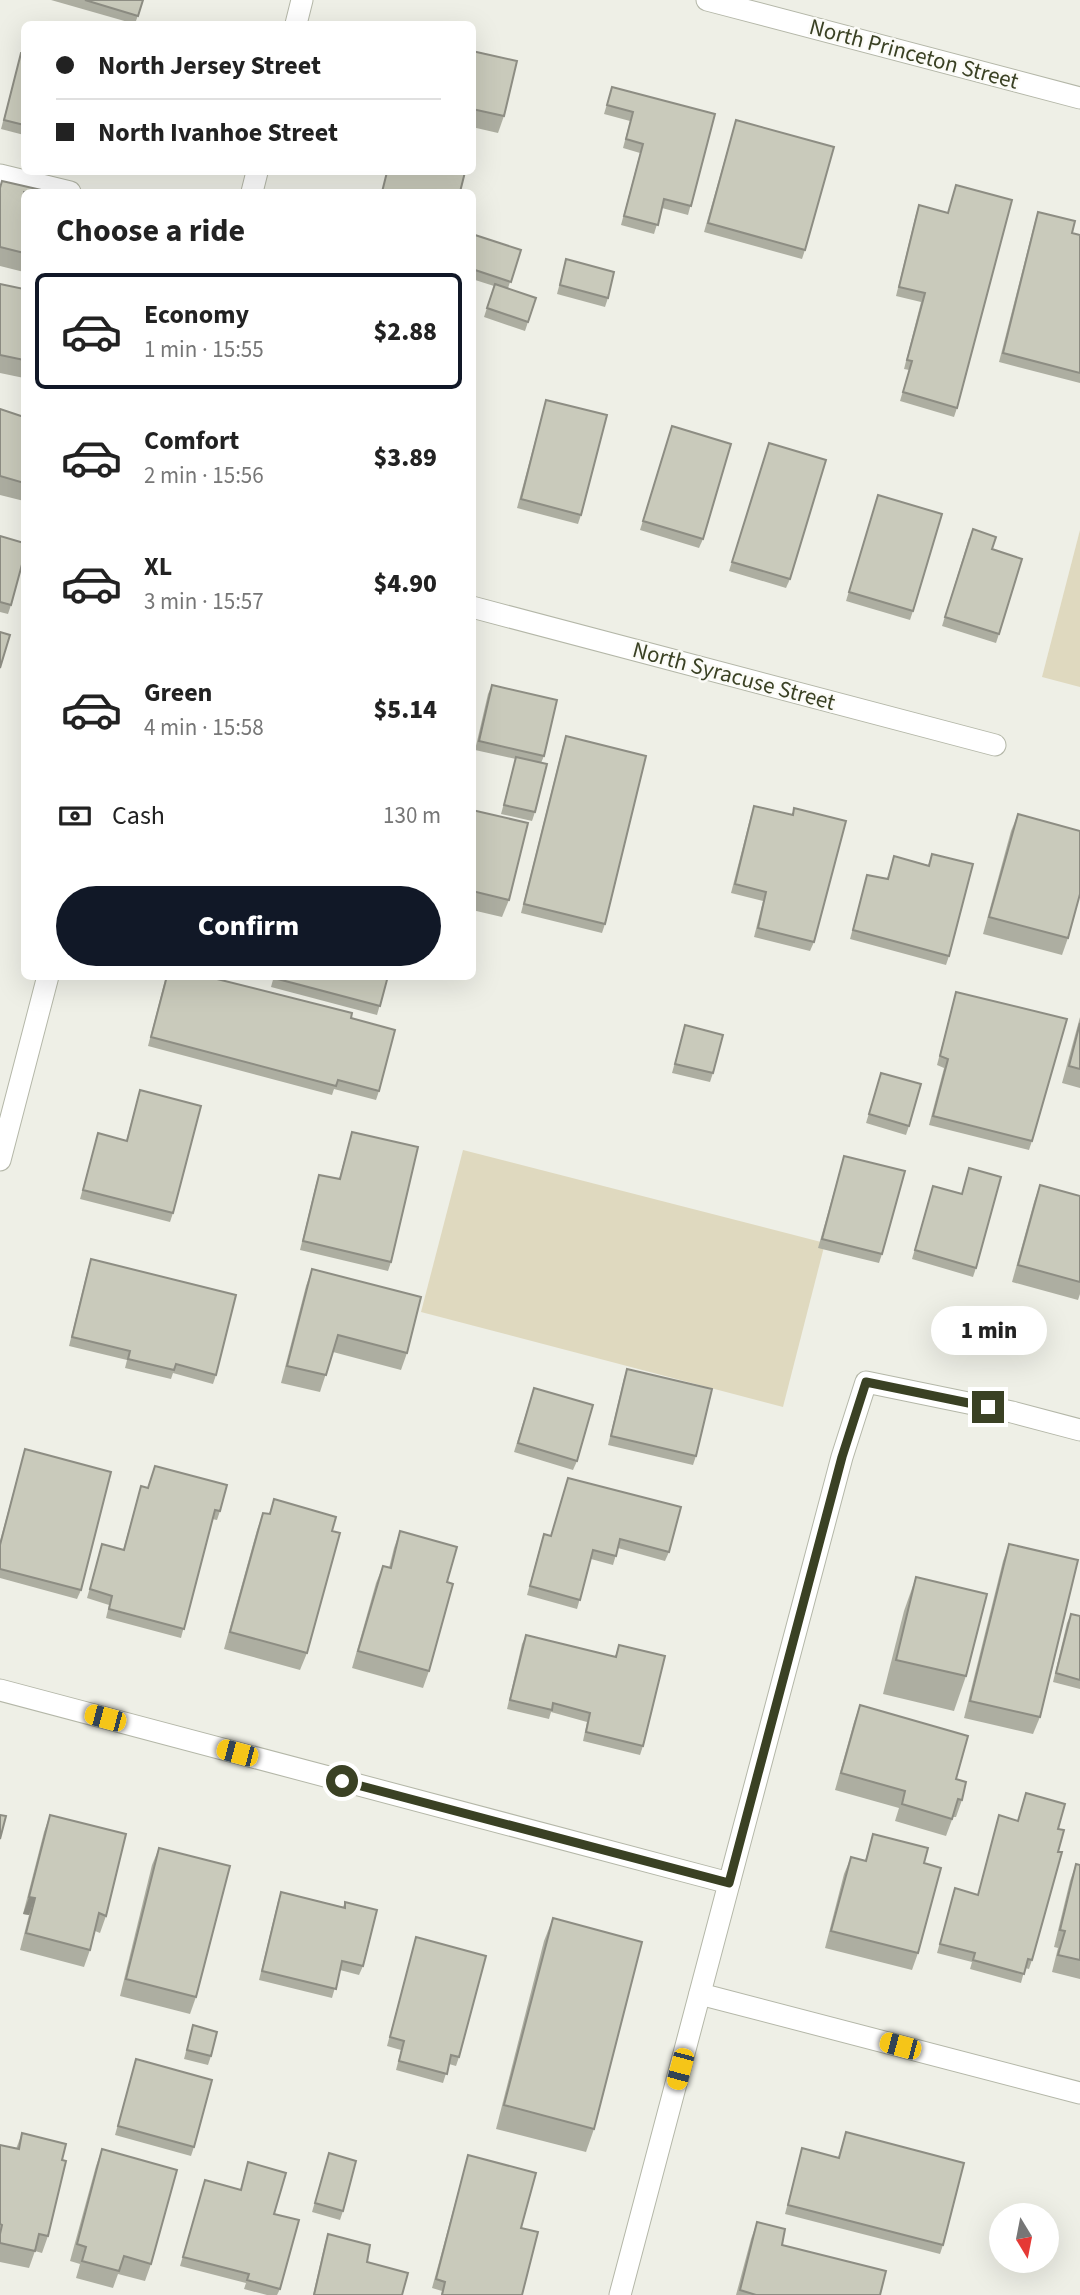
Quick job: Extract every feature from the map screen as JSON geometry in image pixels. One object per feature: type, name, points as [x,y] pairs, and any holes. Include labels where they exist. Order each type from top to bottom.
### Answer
[{"type":"street","points":[[297,21],[302,0]]},
{"type":"street","name":"North Princeton Street","points":[[708,0],[1080,98]]},
{"type":"street","points":[[0,176],[57,189]]},
{"type":"street","name":"North Syracuse Street","points":[[476,608],[995,745]]},
{"type":"street","points":[[0,1160],[47,980]]},
{"type":"street","points":[[620,2295],[842,1457],[866,1382],[1012,1412],[1080,1430]]},
{"type":"street","points":[[0,1690],[729,1883]]},
{"type":"street","points":[[700,1994],[1080,2093]]},
{"type":"shaded area","points":[[1080,530],[1080,687],[1042,677]]},
{"type":"shaded area","points":[[463,1150],[825,1243],[783,1407],[421,1312]]},
{"type":"building","points":[[85,0],[143,0],[138,16]]},
{"type":"building","points":[[476,52],[517,61],[504,116],[476,110]]},
{"type":"building","points":[[21,53],[21,124],[4,120]]},
{"type":"building","points":[[612,87],[715,114],[691,206],[664,199],[658,225],[624,216],[643,144],[626,139],[633,112],[607,105]]},
{"type":"building","points":[[736,120],[834,147],[805,250],[708,223]]},
{"type":"building","points":[[386,175],[464,175],[461,189],[383,189]]},
{"type":"building","points":[[2,181],[37,189],[21,189],[21,252],[0,247]]},
{"type":"building","points":[[956,185],[1012,200],[957,408],[903,392],[912,361],[907,360],[925,293],[899,287],[919,205],[948,213]]},
{"type":"building","points":[[1038,212],[1075,221],[1072,233],[1080,235],[1080,373],[1003,353]]},
{"type":"building","points":[[476,235],[521,250],[511,282],[476,270]]},
{"type":"building","points":[[566,259],[614,272],[608,298],[560,285]]},
{"type":"building","points":[[0,284],[21,288],[21,359],[0,355]]},
{"type":"building","points":[[495,284],[536,298],[528,322],[487,308]]},
{"type":"building","points":[[546,400],[607,415],[581,515],[521,499]]},
{"type":"building","points":[[0,409],[21,416],[21,482],[0,476]]},
{"type":"building","points":[[672,426],[731,444],[703,539],[643,521]]},
{"type":"building","points":[[769,443],[826,460],[790,579],[732,562]]},
{"type":"building","points":[[878,495],[942,514],[913,611],[849,592]]},
{"type":"building","points":[[973,529],[996,537],[992,549],[1022,559],[999,634],[945,617]]},
{"type":"building","points":[[0,536],[21,542],[21,568],[11,605],[0,602]]},
{"type":"building","points":[[0,632],[10,635],[0,668]]},
{"type":"building","points":[[492,685],[557,700],[544,756],[479,741]]},
{"type":"building","points":[[566,736],[646,756],[605,924],[524,904]]},
{"type":"building","points":[[516,757],[547,764],[535,812],[504,805]]},
{"type":"building","points":[[754,806],[793,815],[794,808],[846,821],[814,942],[758,928],[766,892],[735,884]]},
{"type":"building","points":[[476,811],[528,823],[509,900],[476,892]]},
{"type":"building","points":[[1018,814],[1080,831],[1080,894],[1068,938],[989,917]]},
{"type":"building","points":[[932,854],[973,864],[949,956],[853,930],[867,875],[888,879],[894,856],[929,866]]},
{"type":"building","points":[[166,980],[221,980],[352,1013],[351,1018],[395,1030],[379,1091],[338,1080],[336,1086],[151,1037]]},
{"type":"building","points":[[282,980],[387,980],[380,1006]]},
{"type":"building","points":[[956,992],[1067,1019],[1032,1141],[933,1116],[948,1059],[940,1056]]},
{"type":"building","points":[[1080,1023],[1080,1069],[1069,1066]]},
{"type":"building","points":[[685,1025],[723,1035],[713,1073],[675,1064]]},
{"type":"building","points":[[881,1073],[921,1084],[909,1126],[869,1114]]},
{"type":"building","points":[[140,1090],[201,1106],[173,1213],[83,1190],[98,1133],[127,1141]]},
{"type":"building","points":[[352,1132],[418,1147],[391,1262],[303,1241],[319,1175],[340,1179]]},
{"type":"building","points":[[844,1156],[905,1171],[882,1254],[822,1239]]},
{"type":"building","points":[[969,1168],[1001,1177],[976,1268],[915,1250],[933,1186],[962,1194]]},
{"type":"building","points":[[1040,1185],[1080,1196],[1080,1282],[1018,1265]]},
{"type":"building","points":[[91,1259],[236,1295],[216,1375],[176,1364],[174,1370],[128,1359],[130,1351],[72,1337]]},
{"type":"building","points":[[312,1269],[421,1297],[407,1353],[338,1335],[326,1375],[287,1366]]},
{"type":"building","points":[[627,1369],[712,1389],[696,1456],[611,1436]]},
{"type":"building","points":[[534,1388],[593,1405],[577,1461],[518,1443]]},
{"type":"building","points":[[25,1449],[111,1472],[81,1590],[0,1569],[0,1545]]},
{"type":"building","points":[[155,1466],[227,1485],[220,1511],[215,1510],[184,1629],[109,1609],[112,1596],[90,1589],[102,1544],[124,1550],[141,1486],[148,1488]]},
{"type":"building","points":[[568,1478],[681,1507],[669,1552],[620,1539],[616,1556],[593,1550],[580,1600],[530,1586],[544,1534],[551,1536]]},
{"type":"building","points":[[274,1499],[336,1517],[332,1531],[340,1533],[307,1653],[230,1632],[263,1513],[270,1514]]},
{"type":"building","points":[[400,1531],[457,1547],[447,1582],[453,1584],[429,1671],[358,1651],[383,1566],[391,1568]]},
{"type":"building","points":[[1009,1544],[1078,1560],[1040,1717],[970,1701]]},
{"type":"building","points":[[916,1577],[987,1594],[966,1676],[896,1660]]},
{"type":"building","points":[[1071,1614],[1080,1616],[1080,1680],[1056,1673]]},
{"type":"building","points":[[526,1635],[616,1657],[619,1645],[665,1656],[643,1746],[586,1732],[590,1713],[553,1703],[552,1710],[510,1700]]},
{"type":"building","points":[[860,1705],[968,1736],[956,1779],[966,1782],[962,1800],[958,1799],[952,1819],[902,1804],[905,1791],[841,1773]]},
{"type":"building","points":[[1026,1793],[1065,1804],[1058,1829],[1064,1830],[1058,1852],[1062,1852],[1032,1960],[1028,1959],[1024,1974],[973,1960],[975,1953],[940,1944],[955,1888],[978,1895],[999,1815],[1018,1821]]},
{"type":"building","points":[[0,1815],[6,1816],[0,1839]]},
{"type":"building","points":[[50,1815],[126,1834],[106,1916],[99,1913],[90,1950],[26,1933],[35,1898],[29,1897]]},
{"type":"building","points":[[873,1834],[928,1848],[924,1863],[941,1868],[918,1953],[831,1931],[851,1857],[866,1861]]},
{"type":"building","points":[[159,1848],[230,1866],[196,1997],[126,1979]]},
{"type":"building","points":[[1076,1864],[1080,1865],[1080,1960],[1058,1955],[1065,1931],[1060,1930]]},
{"type":"building","points":[[281,1892],[345,1908],[345,1902],[377,1910],[363,1966],[342,1961],[336,1989],[262,1971]]},
{"type":"building","points":[[553,1918],[642,1942],[594,2129],[504,2105]]},
{"type":"building","points":[[416,1937],[486,1956],[459,2057],[451,2055],[447,2074],[399,2061],[404,2041],[390,2037]]},
{"type":"building","points":[[193,2025],[217,2032],[211,2056],[187,2050]]},
{"type":"building","points":[[136,2059],[212,2080],[194,2147],[118,2126]]},
{"type":"building","points":[[846,2132],[964,2163],[943,2245],[788,2205],[802,2148],[839,2158]]},
{"type":"building","points":[[22,2133],[66,2144],[62,2160],[66,2161],[48,2236],[39,2234],[35,2251],[0,2243],[0,2145],[19,2149]]},
{"type":"building","points":[[102,2149],[177,2170],[151,2264],[124,2256],[119,2271],[82,2261],[86,2247],[77,2244]]},
{"type":"building","points":[[329,2153],[356,2161],[343,2211],[315,2203]]},
{"type":"building","points":[[468,2155],[536,2173],[521,2228],[538,2232],[522,2295],[442,2295],[445,2282],[436,2279]]},
{"type":"building","points":[[248,2162],[286,2173],[274,2214],[299,2220],[280,2289],[247,2280],[249,2274],[183,2257],[205,2180],[241,2190]]},
{"type":"building","points":[[757,2222],[785,2229],[782,2245],[886,2271],[880,2295],[756,2295],[740,2290]]},
{"type":"building","points":[[328,2234],[370,2245],[367,2262],[408,2273],[402,2295],[314,2295]]},
{"type":"route","points":[[342,1781],[729,1883],[842,1457],[866,1382],[988,1407]]}]
